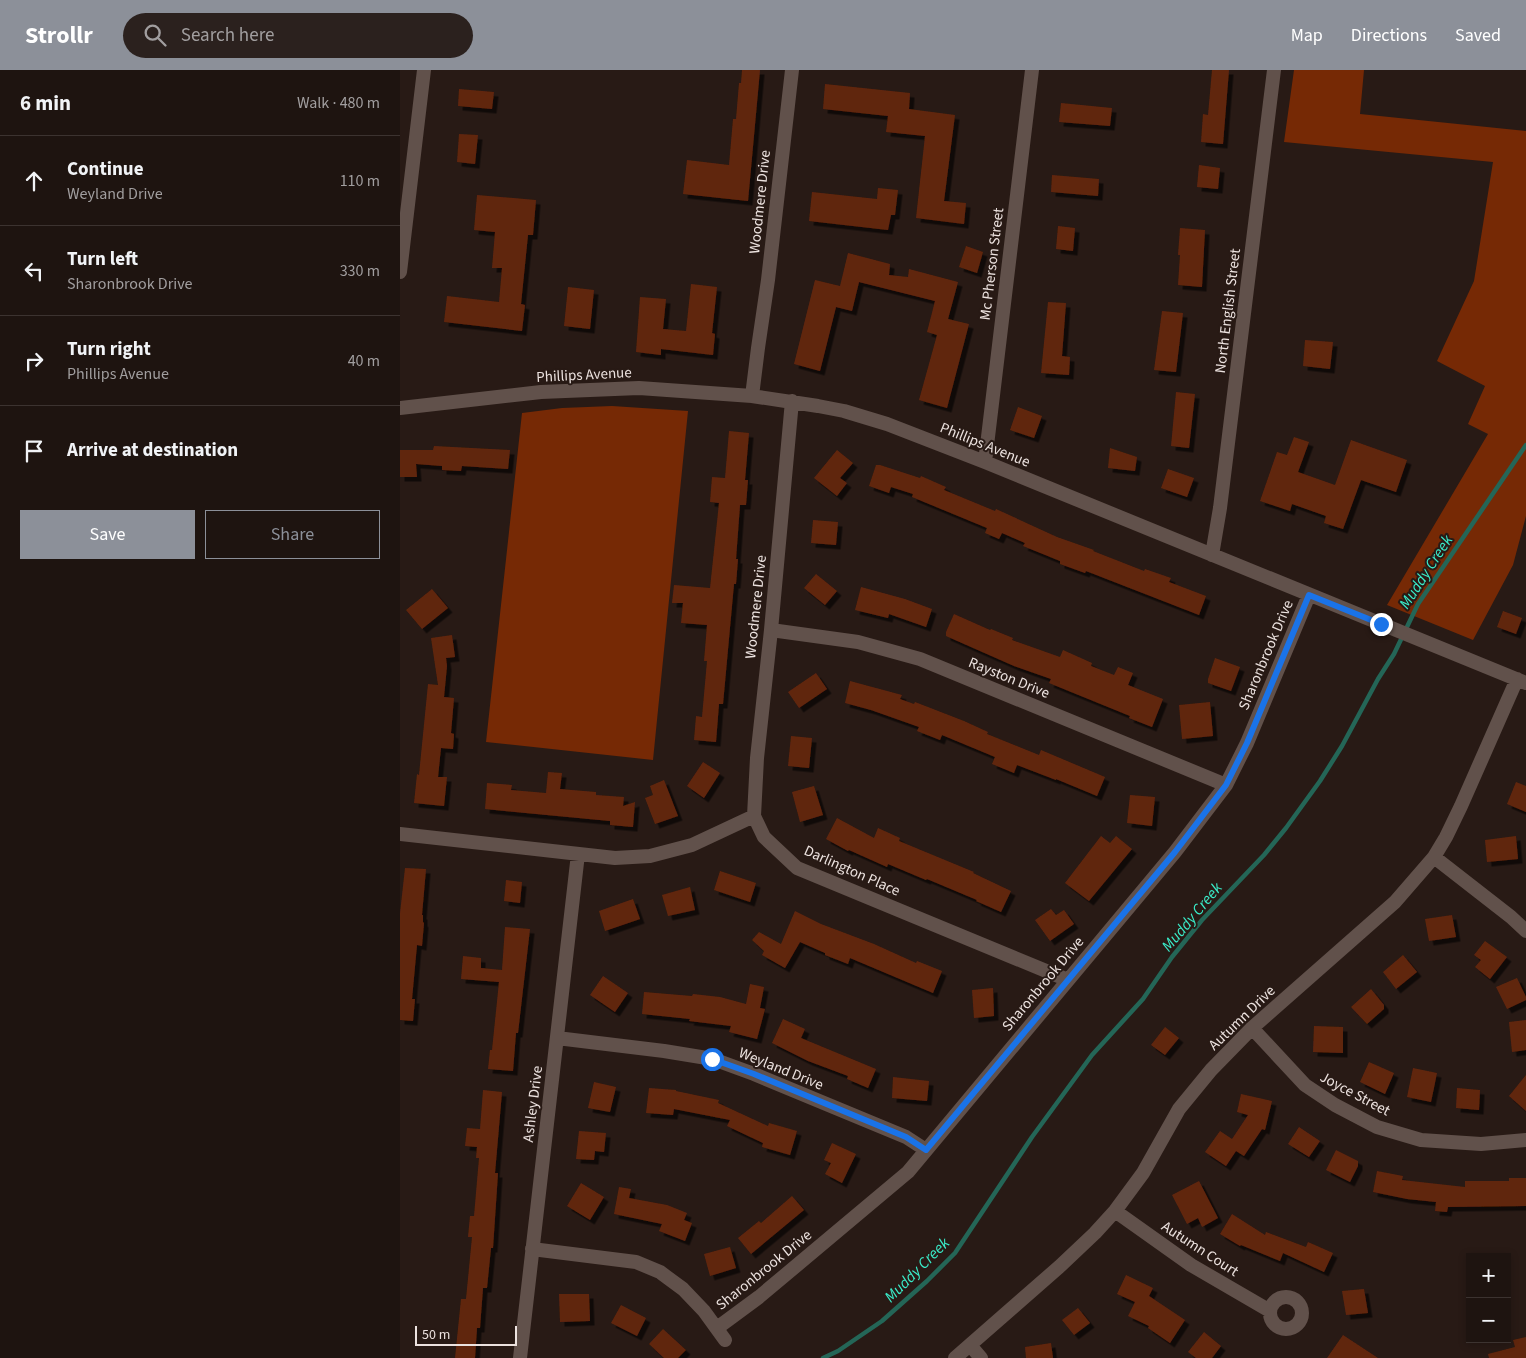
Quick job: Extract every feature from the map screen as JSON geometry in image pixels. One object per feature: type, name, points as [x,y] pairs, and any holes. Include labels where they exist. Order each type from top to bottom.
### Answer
[{"type":"street","points":[[400,272],[424,70]]},
{"type":"street","name":"Woodmere Drive","points":[[752,396],[768,280],[792,70]]},
{"type":"street","name":"Mc Pherson Street","points":[[985,462],[1032,70]]},
{"type":"street","name":"North English Street","points":[[1212,555],[1220,508],[1274,70]]},
{"type":"street","name":"Phillips Avenue","points":[[400,408],[541,392],[588,389],[664,389],[752,396],[792,401],[844,411],[870,418],[985,462],[1521,681]]},
{"type":"street","name":"Woodmere Drive","points":[[754,816],[757,758],[792,401]]},
{"type":"street","name":"Sharonbrook Drive","points":[[717,1328],[759,1296],[908,1172],[1175,852],[1226,785],[1247,743],[1309,595]]},
{"type":"street","name":"Rayston Drive","points":[[771,630],[858,642],[920,659],[1226,785]]},
{"type":"street","name":"Autumn Drive","points":[[955,1358],[1060,1267],[1115,1212],[1143,1173],[1179,1109],[1212,1070],[1252,1028],[1395,902],[1434,857],[1446,837],[1521,681]]},
{"type":"street","points":[[400,834],[615,858],[650,856],[692,845],[754,816]]},
{"type":"street","name":"Darlington Place","points":[[754,816],[764,837],[798,868],[1068,980]]},
{"type":"street","name":"Ashley Drive","points":[[520,1358],[578,854]]},
{"type":"street","points":[[1434,857],[1511,917],[1526,931]]},
{"type":"street","name":"Joyce Street","points":[[1252,1028],[1305,1085],[1335,1105],[1377,1127],[1421,1140],[1481,1144],[1526,1140]]},
{"type":"street","name":"Weyland Drive","points":[[557,1038],[712,1059],[754,1074],[906,1137],[926,1150]]},
{"type":"street","name":"Autumn Court","points":[[1115,1212],[1191,1265],[1270,1311]]},
{"type":"street","points":[[532,1249],[636,1262],[660,1272],[683,1289],[726,1340]]},
{"type":"street","points":[[970,1345],[980,1358]]},
{"type":"shaded area","points":[[1294,70],[1364,70],[1360,114],[1526,131],[1526,516],[1513,565],[1473,640],[1387,605],[1488,434],[1468,424],[1485,386],[1437,361],[1474,281],[1493,162],[1284,142]]},
{"type":"shaded area","points":[[612,406],[688,411],[653,760],[486,742],[522,413],[562,408]]},
{"type":"building","points":[[742,70],[760,70],[748,201],[683,194],[687,160],[729,165],[733,119],[736,119]]},
{"type":"building","points":[[1212,70],[1229,70],[1223,144],[1201,142],[1203,114],[1208,115]]},
{"type":"building","points":[[825,84],[910,93],[909,109],[955,115],[944,201],[966,203],[964,224],[916,218],[925,136],[886,132],[888,116],[823,109]]},
{"type":"building","points":[[459,89],[494,92],[492,109],[458,106]]},
{"type":"building","points":[[1061,103],[1112,108],[1110,126],[1059,122]]},
{"type":"building","points":[[459,134],[478,135],[475,164],[457,162]]},
{"type":"building","points":[[1199,165],[1220,168],[1218,189],[1197,187]]},
{"type":"building","points":[[1052,175],[1099,179],[1098,196],[1051,192]]},
{"type":"building","points":[[878,188],[898,190],[895,215],[891,215],[888,230],[809,221],[812,192],[877,199]]},
{"type":"building","points":[[477,195],[536,200],[533,235],[528,235],[521,304],[525,305],[522,331],[444,322],[447,296],[499,302],[502,268],[492,268],[495,232],[474,230]]},
{"type":"building","points":[[1058,226],[1075,228],[1073,251],[1056,249]]},
{"type":"building","points":[[1180,228],[1205,230],[1202,287],[1178,285]]},
{"type":"building","points":[[966,246],[983,252],[977,273],[959,267]]},
{"type":"building","points":[[848,253],[890,264],[889,275],[908,277],[909,269],[958,282],[948,319],[969,324],[947,408],[919,400],[937,335],[927,332],[935,301],[859,282],[852,311],[836,307],[820,371],[794,364],[815,280],[840,286]]},
{"type":"building","points":[[691,284],[717,287],[712,333],[715,334],[713,355],[661,349],[661,355],[636,352],[640,297],[666,299],[663,329],[686,331]]},
{"type":"building","points":[[568,287],[594,290],[590,329],[564,326]]},
{"type":"building","points":[[1048,302],[1066,303],[1062,356],[1070,357],[1069,375],[1041,373]]},
{"type":"building","points":[[1162,311],[1183,313],[1176,372],[1154,370]]},
{"type":"building","points":[[1305,340],[1333,342],[1330,369],[1303,366]]},
{"type":"building","points":[[1176,392],[1195,394],[1189,448],[1171,446]]},
{"type":"building","points":[[1018,407],[1042,416],[1034,438],[1010,430]]},
{"type":"building","points":[[729,431],[749,433],[745,480],[748,480],[746,505],[740,505],[736,584],[734,584],[723,704],[719,704],[716,742],[694,740],[696,716],[702,717],[707,661],[704,661],[707,625],[681,623],[683,603],[672,603],[674,585],[710,588],[719,503],[710,502],[712,477],[725,478]]},
{"type":"building","points":[[1294,437],[1309,442],[1298,472],[1335,485],[1351,440],[1407,460],[1396,492],[1361,480],[1343,529],[1324,523],[1326,516],[1292,504],[1290,511],[1260,501],[1277,452],[1287,455]]},
{"type":"building","points":[[434,446],[510,450],[508,469],[462,466],[461,471],[442,470],[442,466],[416,464],[417,477],[400,477],[400,450],[433,450]]},
{"type":"building","points":[[1110,448],[1137,457],[1135,471],[1108,468]]},
{"type":"building","points":[[837,450],[853,463],[840,478],[847,483],[837,496],[814,478]]},
{"type":"building","points":[[876,465],[920,478],[921,476],[946,487],[944,490],[995,511],[996,509],[1057,537],[1144,571],[1145,569],[1171,578],[1169,582],[1206,596],[1199,615],[1086,571],[1085,573],[1060,564],[1060,561],[1023,546],[1025,543],[1002,533],[999,539],[985,533],[987,528],[912,497],[913,494],[891,487],[889,493],[869,486]]},
{"type":"building","points":[[1168,469],[1194,478],[1187,497],[1161,488]]},
{"type":"building","points":[[813,520],[838,522],[836,545],[811,543]]},
{"type":"building","points":[[816,574],[837,591],[825,605],[804,588]]},
{"type":"building","points":[[861,587],[905,599],[932,609],[926,627],[889,614],[888,618],[855,610]]},
{"type":"building","points":[[432,589],[448,608],[422,629],[406,610]]},
{"type":"building","points":[[1503,611],[1522,618],[1516,634],[1497,627]]},
{"type":"building","points":[[954,614],[1013,638],[1012,640],[1060,657],[1063,650],[1092,663],[1091,666],[1114,675],[1118,667],[1133,673],[1128,685],[1163,699],[1152,727],[1049,683],[1051,679],[1014,666],[946,636]]},
{"type":"building","points":[[452,635],[455,657],[446,658],[444,697],[454,698],[451,733],[454,734],[453,749],[441,748],[438,777],[447,777],[444,806],[414,803],[417,774],[419,775],[428,684],[438,685],[431,638]]},
{"type":"building","points":[[1215,658],[1240,667],[1231,691],[1208,683]]},
{"type":"building","points":[[816,673],[827,689],[799,708],[788,692]]},
{"type":"building","points":[[850,681],[902,695],[900,699],[914,704],[915,702],[964,721],[988,732],[987,734],[1039,755],[1041,750],[1105,777],[1097,796],[1017,765],[1014,773],[992,764],[995,757],[942,735],[940,740],[917,731],[919,727],[845,703]]},
{"type":"building","points":[[1210,702],[1213,736],[1182,739],[1179,705]]},
{"type":"building","points":[[791,736],[812,738],[809,768],[788,766]]},
{"type":"building","points":[[703,762],[720,773],[704,798],[687,786]]},
{"type":"building","points":[[548,772],[562,773],[560,789],[624,797],[623,806],[635,802],[633,827],[610,825],[610,821],[485,809],[487,783],[512,785],[511,790],[546,793]]},
{"type":"building","points":[[664,780],[678,816],[655,824],[645,798],[653,795],[650,786]]},
{"type":"building","points":[[1516,782],[1526,786],[1526,812],[1507,804]]},
{"type":"building","points":[[814,786],[823,815],[800,822],[792,792]]},
{"type":"building","points":[[1130,795],[1155,797],[1152,826],[1127,823]]},
{"type":"building","points":[[837,818],[874,838],[878,828],[900,838],[899,841],[974,872],[1011,891],[1001,912],[927,879],[888,864],[887,867],[848,851],[826,839]]},
{"type":"building","points":[[1101,836],[1110,843],[1116,836],[1132,849],[1089,901],[1065,883]]},
{"type":"building","points":[[1516,836],[1518,859],[1487,862],[1485,840]]},
{"type":"building","points":[[405,868],[426,869],[422,915],[424,923],[422,946],[417,945],[412,999],[415,999],[413,1021],[400,1020],[400,913]]},
{"type":"building","points":[[720,871],[756,883],[750,902],[714,890]]},
{"type":"building","points":[[506,880],[522,882],[520,903],[504,901]]},
{"type":"building","points":[[690,887],[695,910],[668,916],[662,895]]},
{"type":"building","points":[[633,899],[640,919],[605,931],[599,911]]},
{"type":"building","points":[[1051,909],[1056,915],[1064,910],[1074,924],[1050,941],[1035,920]]},
{"type":"building","points":[[795,911],[821,924],[874,944],[916,963],[917,961],[942,971],[933,993],[850,958],[848,964],[800,942],[785,968],[762,955],[764,951],[752,940],[759,932],[781,944]]},
{"type":"building","points":[[1452,915],[1456,937],[1429,941],[1425,919]]},
{"type":"building","points":[[505,927],[530,929],[518,1033],[516,1033],[513,1071],[488,1069],[490,1050],[492,1050],[499,982],[461,979],[463,956],[481,958],[481,968],[502,970]]},
{"type":"building","points":[[1485,941],[1507,957],[1490,979],[1475,967],[1481,960],[1474,955]]},
{"type":"building","points":[[1403,955],[1417,972],[1396,989],[1383,972]]},
{"type":"building","points":[[603,976],[628,993],[615,1012],[590,995]]},
{"type":"building","points":[[1517,978],[1526,1000],[1507,1009],[1496,987]]},
{"type":"building","points":[[750,984],[764,987],[760,1008],[765,1009],[757,1039],[729,1032],[731,1026],[642,1014],[644,992],[720,997],[746,1004]]},
{"type":"building","points":[[993,988],[994,1016],[974,1018],[972,990]]},
{"type":"building","points":[[1371,989],[1384,1005],[1384,1009],[1367,1024],[1351,1007]]},
{"type":"building","points":[[783,1019],[805,1029],[801,1038],[876,1069],[868,1088],[847,1079],[848,1076],[808,1061],[772,1043]]},
{"type":"building","points":[[1526,1020],[1526,1050],[1512,1052],[1509,1022]]},
{"type":"building","points":[[1314,1026],[1343,1027],[1343,1053],[1313,1052]]},
{"type":"building","points":[[1165,1027],[1179,1038],[1165,1055],[1151,1045]]},
{"type":"building","points":[[1369,1062],[1394,1073],[1385,1094],[1360,1082]]},
{"type":"building","points":[[1413,1068],[1437,1073],[1431,1102],[1407,1097]]},
{"type":"building","points":[[1526,1075],[1526,1111],[1509,1096]]},
{"type":"building","points":[[893,1077],[929,1081],[927,1101],[892,1098]]},
{"type":"building","points":[[594,1082],[616,1087],[610,1112],[588,1108]]},
{"type":"building","points":[[649,1088],[676,1090],[719,1100],[718,1103],[768,1126],[769,1123],[797,1131],[790,1155],[762,1147],[763,1143],[727,1126],[730,1120],[674,1109],[673,1115],[646,1113]]},
{"type":"building","points":[[1457,1088],[1480,1090],[1479,1110],[1456,1108]]},
{"type":"building","points":[[483,1090],[502,1092],[495,1173],[498,1173],[493,1248],[491,1248],[487,1288],[483,1288],[480,1328],[477,1328],[475,1358],[455,1358],[461,1299],[466,1299],[472,1237],[468,1237],[470,1216],[474,1216],[479,1158],[476,1158],[477,1147],[465,1146],[467,1128],[480,1129]]},
{"type":"building","points":[[1241,1094],[1272,1101],[1265,1130],[1262,1129],[1244,1156],[1236,1151],[1226,1166],[1205,1152],[1220,1131],[1232,1139],[1248,1115],[1237,1112]]},
{"type":"building","points":[[1299,1127],[1320,1141],[1309,1157],[1288,1144]]},
{"type":"building","points":[[579,1131],[606,1133],[604,1152],[595,1151],[594,1160],[576,1159]]},
{"type":"building","points":[[832,1143],[856,1154],[842,1183],[825,1174],[831,1163],[824,1160]]},
{"type":"building","points":[[1336,1150],[1358,1161],[1358,1166],[1350,1182],[1326,1170]]},
{"type":"building","points":[[1377,1171],[1403,1176],[1402,1180],[1465,1187],[1465,1181],[1509,1181],[1509,1178],[1526,1178],[1526,1206],[1448,1207],[1447,1212],[1435,1211],[1436,1202],[1407,1199],[1373,1192]]},
{"type":"building","points":[[1199,1181],[1218,1218],[1202,1227],[1198,1218],[1187,1224],[1172,1195]]},
{"type":"building","points":[[581,1183],[604,1197],[590,1220],[567,1206]]},
{"type":"building","points":[[619,1187],[631,1189],[629,1198],[667,1205],[687,1213],[684,1220],[692,1223],[685,1241],[659,1231],[662,1224],[614,1214]]},
{"type":"building","points":[[792,1196],[804,1210],[751,1254],[738,1238],[759,1221],[761,1223]]},
{"type":"building","points":[[1232,1214],[1265,1235],[1266,1232],[1306,1247],[1308,1242],[1333,1253],[1324,1272],[1283,1253],[1280,1261],[1240,1246],[1220,1234]]},
{"type":"building","points":[[730,1247],[736,1268],[710,1276],[704,1254]]},
{"type":"building","points":[[1126,1275],[1153,1288],[1149,1296],[1185,1320],[1170,1343],[1148,1328],[1149,1326],[1128,1316],[1135,1302],[1117,1294]]},
{"type":"building","points":[[1364,1289],[1368,1313],[1346,1315],[1342,1291]]},
{"type":"building","points":[[559,1294],[589,1294],[590,1321],[560,1322]]},
{"type":"building","points":[[621,1305],[646,1318],[637,1336],[611,1323]]},
{"type":"building","points":[[1078,1308],[1090,1323],[1074,1335],[1062,1320]]},
{"type":"building","points":[[663,1329],[686,1350],[678,1358],[664,1358],[649,1344]]},
{"type":"building","points":[[1204,1332],[1221,1346],[1212,1358],[1196,1358],[1188,1352]]},
{"type":"building","points":[[1343,1335],[1378,1358],[1327,1358]]},
{"type":"building","points":[[1526,1337],[1526,1358],[1489,1358],[1488,1354],[1515,1347],[1513,1340]]},
{"type":"building","points":[[1051,1343],[1053,1358],[1026,1358],[1025,1347]]},
{"type":"waterway","name":"Muddy Creek","points":[[823,1358],[838,1351],[882,1321],[955,1253],[1032,1137],[1092,1055],[1143,999],[1172,957],[1202,920],[1264,855],[1286,828],[1320,781],[1342,746],[1378,679],[1394,654],[1418,604],[1526,445]]},
{"type":"route","points":[[712,1059],[754,1074],[906,1137],[926,1150],[1175,852],[1226,785],[1247,743],[1309,595],[1381,624]]}]
